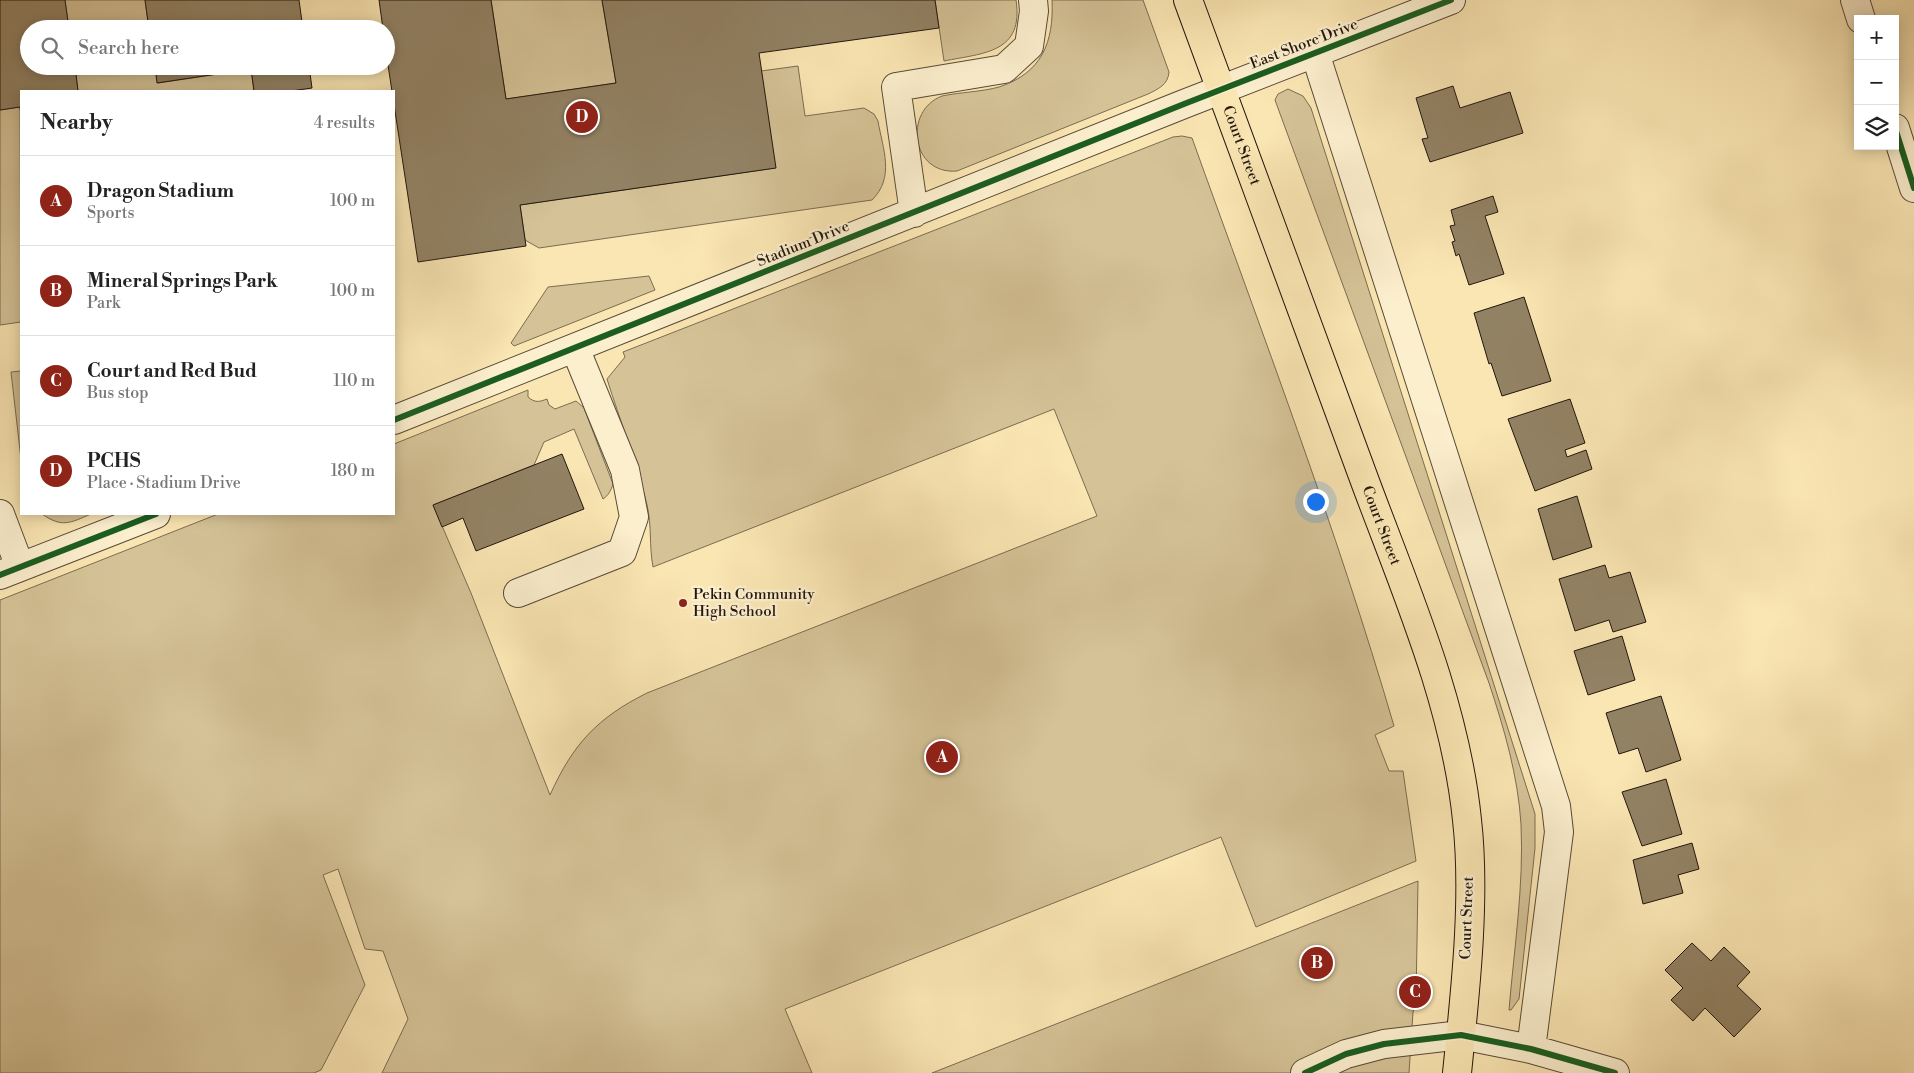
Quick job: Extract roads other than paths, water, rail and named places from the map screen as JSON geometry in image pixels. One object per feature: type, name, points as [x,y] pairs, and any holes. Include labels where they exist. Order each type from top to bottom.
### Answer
[{"type":"main road","name":"Court Street","points":[[1188,0],[1421,632],[1456,755],[1465,804],[1470,852],[1468,925],[1457,1073]]},
{"type":"street","points":[[914,212],[896,87],[1004,68],[1029,46],[1034,10],[1033,0]]},
{"type":"street","name":"East Shore Drive","points":[[1221,90],[1451,0]]},
{"type":"street","points":[[1855,0],[1860,15]]},
{"type":"street","points":[[1315,53],[1556,806],[1559,832],[1531,1049]]},
{"type":"street","name":"Stadium Drive","points":[[395,420],[1221,90]]},
{"type":"street","points":[[1899,141],[1914,188]]},
{"type":"street","points":[[518,593],[622,552],[634,517],[625,470],[575,348]]},
{"type":"street","points":[[0,514],[10,571],[153,515]]},
{"type":"street","points":[[1305,1073],[1346,1054],[1384,1044],[1461,1035],[1531,1049],[1615,1073]]},
{"type":"place","name":"PCHS","points":[[582,117]]},
{"type":"place","name":"Pekin Community High School","points":[[683,603]]},
{"type":"place","name":"Dragon Stadium","points":[[942,757]]},
{"type":"place","name":"Mineral Springs Park","points":[[1317,963]]},
{"type":"place","name":"Court and Red Bud","points":[[1415,992]]}]
